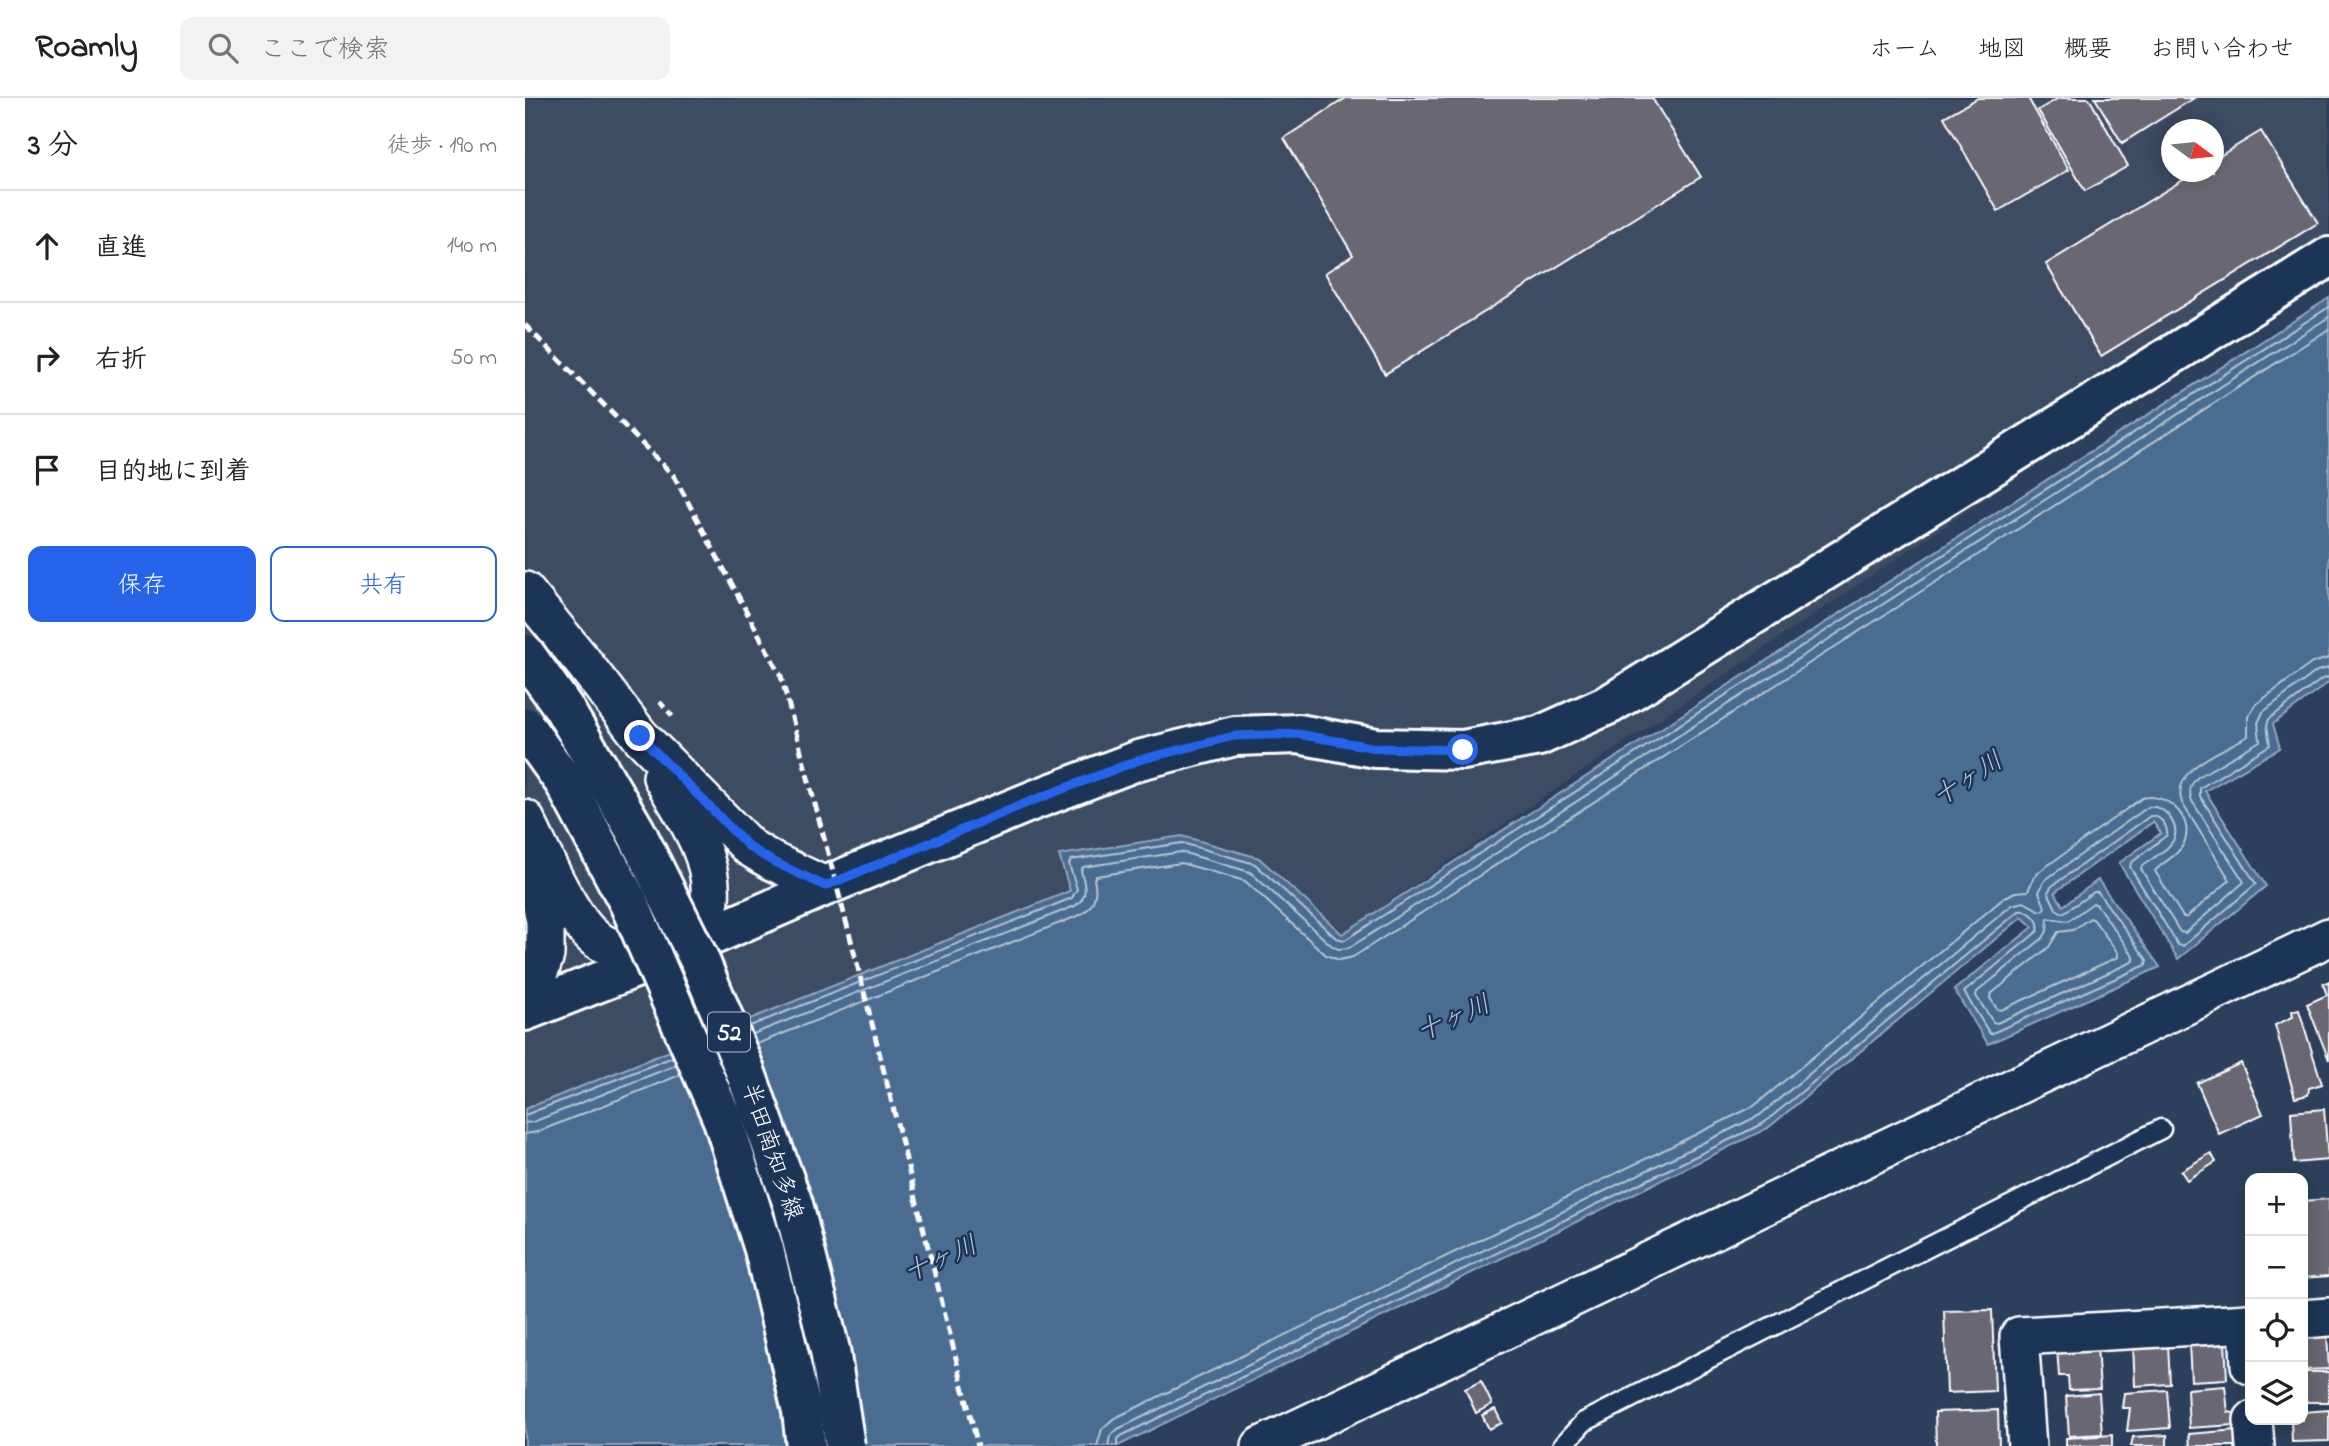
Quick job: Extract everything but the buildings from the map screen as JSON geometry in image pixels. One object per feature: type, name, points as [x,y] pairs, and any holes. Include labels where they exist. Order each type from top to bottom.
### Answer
[{"type":"street","points":[[526,1011],[674,952],[1034,800],[1139,760],[1234,736],[1298,734],[1376,748],[1463,750],[1539,736],[1611,704],[2329,257]]},
{"type":"street","points":[[525,591],[640,736],[749,847],[825,886]]},
{"type":"street","name":"半田南知多線","points":[[525,654],[563,707],[635,830],[699,960],[744,1069],[793,1204],[830,1350],[845,1446]]},
{"type":"street","name":"半田南知多線","points":[[525,727],[565,783],[629,902],[723,1120],[764,1249],[802,1411],[806,1446]]},
{"type":"street","points":[[525,819],[575,916],[596,939],[626,953],[674,952],[703,923],[711,901],[710,874],[702,849],[640,736]]},
{"type":"street","points":[[525,819],[545,921],[545,955],[526,1011]]},
{"type":"street","points":[[1261,1446],[2329,937]]},
{"type":"street","points":[[2308,1319],[2329,1317]]},
{"type":"street","points":[[2027,1446],[2019,1336],[2245,1323]]},
{"type":"street","points":[[2253,1425],[2255,1446]]},
{"type":"lane","points":[[1562,1446],[1584,1422],[2161,1129]]},
{"type":"shaded area","points":[[525,98],[2329,98],[2329,266],[1342,934],[1259,858],[1182,836],[1060,855],[1070,891],[525,1109]]},
{"type":"water","name":"十ヶ川","points":[[2329,298],[2329,682],[2273,724],[2280,748],[2205,791],[2266,886],[2178,959],[2119,863],[2161,833],[2153,822],[2055,892],[2063,906],[2098,880],[2160,967],[1988,1044],[1954,990],[2033,927],[2022,917],[1768,1128],[1118,1446],[525,1446],[525,1109],[1070,891],[1059,855],[1182,836],[1259,858],[1342,934]]},
{"type":"railway","points":[[525,325],[674,476],[781,676],[851,940],[978,1446]]},
{"type":"route","points":[[640,736],[749,847],[825,886],[1139,760],[1234,736],[1298,734],[1376,748],[1463,750]]}]
